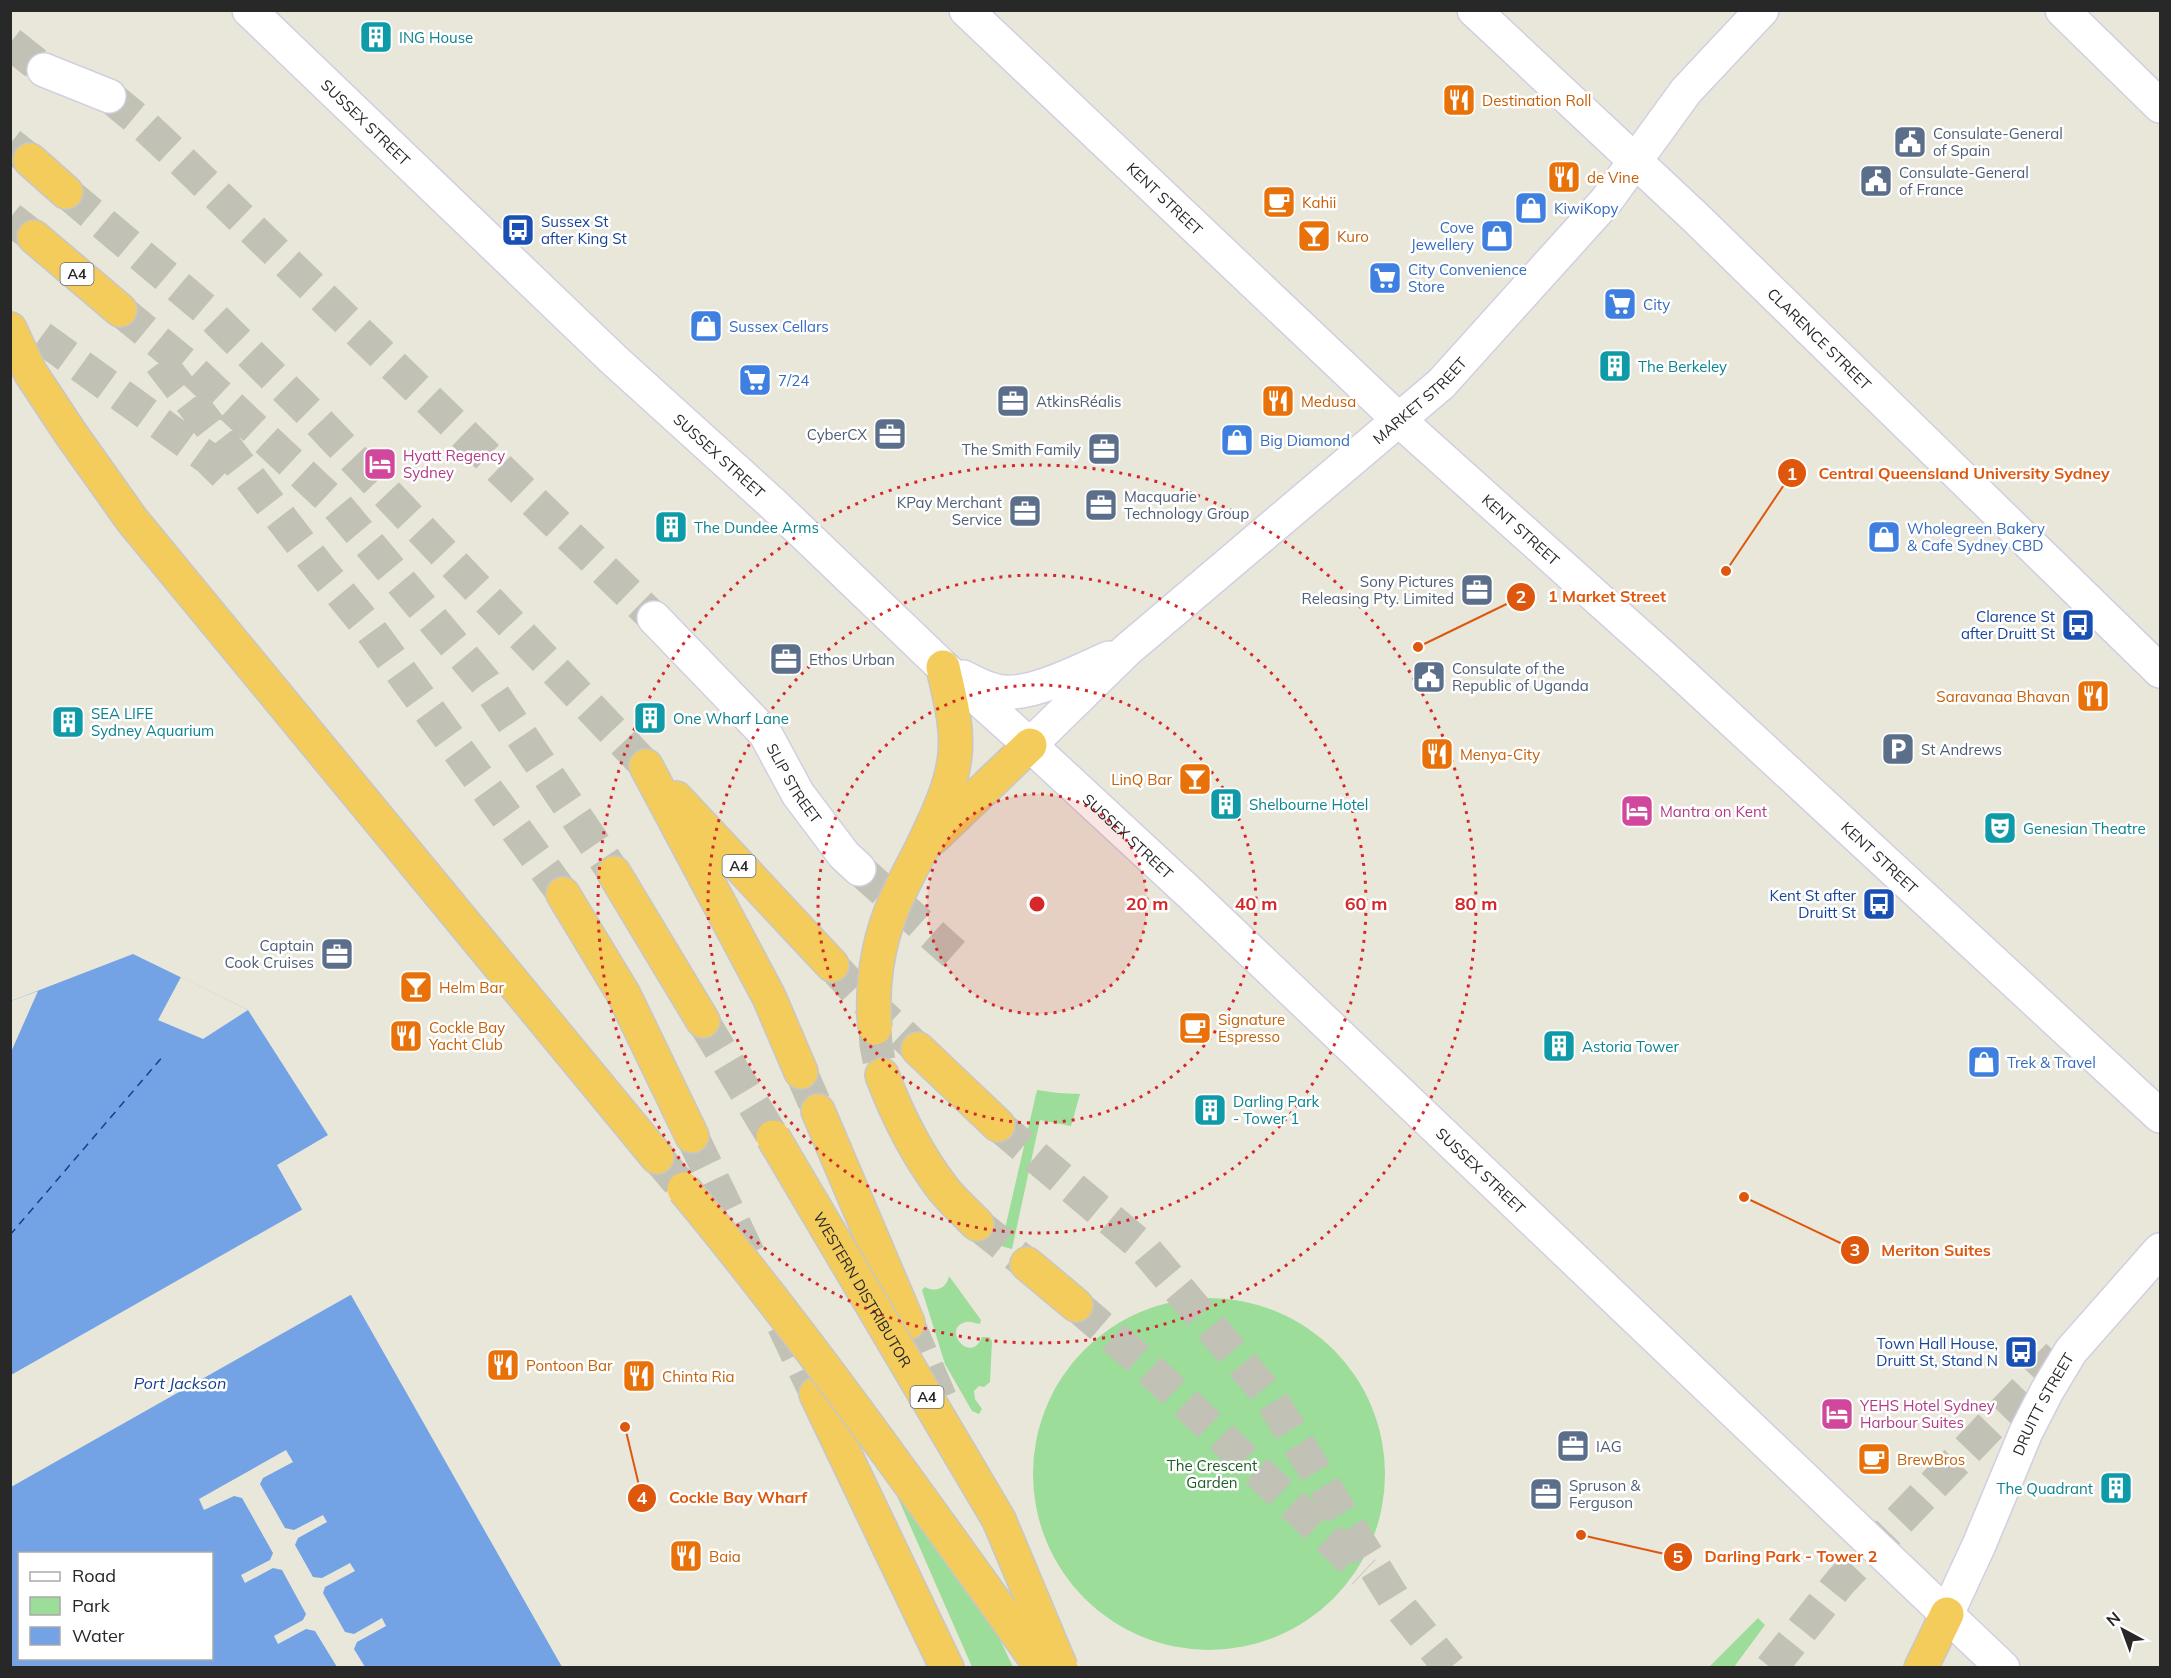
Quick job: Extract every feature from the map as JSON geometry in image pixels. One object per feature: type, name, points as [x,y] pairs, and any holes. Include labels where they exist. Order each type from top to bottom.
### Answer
[{"type":"highway","points":[[30,160],[66,192]]},
{"type":"highway","name":"A4","points":[[34,237],[120,310]]},
{"type":"highway","points":[[10,329],[30,372],[132,520],[657,1157]]},
{"type":"highway","points":[[875,1028],[873,1011],[875,979],[892,909],[944,800],[955,753],[954,717],[943,667]]},
{"type":"highway","points":[[921,850],[1030,745]]},
{"type":"highway","name":"A4","points":[[801,1072],[769,997],[646,766],[832,965]]},
{"type":"highway","points":[[614,873],[703,1022]]},
{"type":"highway","points":[[563,894],[624,995],[692,1136]]},
{"type":"highway","points":[[918,1049],[998,1125]]},
{"type":"highway","points":[[882,1075],[907,1134],[924,1162],[946,1192],[977,1224]]},
{"type":"highway","points":[[818,1111],[908,1323]]},
{"type":"highway","name":"WESTERN DISTRIBUTOR","points":[[773,1137],[999,1520],[1061,1668]]},
{"type":"highway","points":[[684,1189],[730,1245],[866,1423],[1042,1668]]},
{"type":"highway","points":[[1027,1264],[1076,1305]]},
{"type":"highway","points":[[816,1394],[947,1668]]},
{"type":"highway","points":[[1921,1668],[1947,1614]]},
{"type":"street","name":"SUSSEX STREET","points":[[249,10],[613,360],[772,504],[943,667],[1226,927],[2003,1668]]},
{"type":"street","name":"KENT STREET","points":[[966,10],[1399,420],[1671,664],[2160,1116]]},
{"type":"street","name":"CLARENCE STREET","points":[[1474,10],[1636,160],[2160,671]]},
{"type":"street","name":"MARKET STREET","points":[[1030,745],[1127,650],[1441,384],[1598,210],[1686,91],[1762,10]]},
{"type":"street","points":[[2062,10],[2160,106]]},
{"type":"street","points":[[44,70],[109,96]]},
{"type":"street","name":"SLIP STREET","points":[[654,618],[765,733],[798,794],[844,855],[859,869]]},
{"type":"street","points":[[943,667],[980,686],[1002,692],[1025,690],[1054,681],[1127,650]]},
{"type":"street","name":"DRUITT STREET","points":[[1947,1614],[1979,1545],[2026,1432],[2053,1381],[2071,1351],[2160,1250]]},
{"type":"green space","points":[[1037,1090],[1080,1094],[1071,1126],[1040,1120],[1012,1249],[1001,1246]]},
{"type":"green space","points":[[949,1276],[981,1320],[980,1324],[966,1322],[959,1326],[956,1331],[960,1343],[971,1348],[977,1345],[982,1337],[989,1337],[992,1341],[990,1382],[984,1387],[979,1386],[974,1391],[975,1399],[982,1409],[979,1414],[972,1411],[945,1364],[922,1290],[925,1287],[933,1290],[940,1288],[946,1284]]},
{"type":"green space","name":"The Crescent Garden","points":[[1209,1298],[1243,1301],[1276,1311],[1307,1328],[1334,1349],[1355,1376],[1372,1407],[1382,1440],[1385,1474],[1382,1508],[1372,1541],[1355,1572],[1334,1599],[1307,1620],[1276,1637],[1243,1647],[1209,1650],[1175,1647],[1142,1637],[1111,1620],[1084,1599],[1063,1572],[1046,1541],[1036,1508],[1033,1474],[1036,1440],[1046,1407],[1063,1376],[1084,1349],[1111,1328],[1142,1311],[1175,1301]]},
{"type":"green space","points":[[920,1470],[1013,1667],[972,1667],[891,1482]]},
{"type":"green space","points":[[1758,1618],[1765,1625],[1734,1667],[1709,1667]]},
{"type":"water","name":"Port Jackson","points":[[133,954],[248,1010],[328,1135],[277,1165],[317,1236],[298,1248],[314,1277],[334,1265],[562,1667],[11,1668],[11,1001]]},
{"type":"pier","points":[[181,977],[248,1010],[203,1039],[158,1020]]},
{"type":"pier","points":[[38,991],[11,1052],[11,1001]]},
{"type":"pier","points":[[305,1208],[320,1236],[319,1239],[301,1249],[315,1273],[336,1263],[354,1293],[11,1487],[11,1375]]},
{"type":"pier","points":[[286,1450],[293,1462],[263,1478],[260,1484],[285,1528],[294,1530],[323,1515],[327,1522],[298,1538],[295,1545],[313,1577],[322,1578],[350,1563],[355,1571],[325,1587],[323,1593],[345,1632],[354,1634],[382,1618],[386,1626],[357,1642],[354,1649],[365,1667],[337,1667],[315,1631],[306,1629],[278,1644],[274,1636],[303,1620],[306,1614],[282,1570],[273,1568],[245,1583],[241,1575],[270,1560],[273,1553],[242,1498],[234,1496],[204,1510],[199,1499]]},
{"type":"ferry route","points":[[10,1235],[164,1055]]},
{"type":"tunnel","points":[[10,43],[44,70]]},
{"type":"tunnel","points":[[109,96],[180,159],[654,618]]},
{"type":"tunnel","points":[[10,144],[30,160]]},
{"type":"tunnel","points":[[66,192],[206,310],[315,418],[646,766]]},
{"type":"tunnel","points":[[10,218],[34,237]]},
{"type":"tunnel","points":[[120,310],[190,368],[338,507],[485,682],[614,873]]},
{"type":"tunnel","points":[[41,337],[209,459],[233,483]]},
{"type":"tunnel","points":[[160,362],[369,628],[563,894]]},
{"type":"tunnel","points":[[859,869],[954,954]]},
{"type":"tunnel","points":[[832,965],[856,991],[918,1049]]},
{"type":"tunnel","points":[[703,1021],[773,1137]]},
{"type":"tunnel","points":[[875,1028],[882,1075]]},
{"type":"tunnel","points":[[801,1072],[818,1111]]},
{"type":"tunnel","points":[[998,1125],[1144,1248],[1269,1396],[1396,1602],[1450,1668]]},
{"type":"tunnel","points":[[692,1136],[754,1265]]},
{"type":"tunnel","points":[[657,1157],[684,1189]]},
{"type":"tunnel","points":[[977,1224],[1027,1264]]},
{"type":"tunnel","points":[[1076,1305],[1140,1360],[1364,1572]]},
{"type":"tunnel","points":[[908,1323],[943,1404]]},
{"type":"tunnel","points":[[783,1325],[816,1394]]},
{"type":"tunnel","points":[[1771,1668],[1841,1581],[2066,1347]]},
{"type":"place","name":"ING House","points":[[376,37]]},
{"type":"place","name":"Destination Roll","points":[[1459,100]]},
{"type":"place","name":"Consulate-General of Spain","points":[[1910,142]]},
{"type":"place","name":"de Vine","points":[[1564,177]]},
{"type":"place","name":"Consulate-General of France","points":[[1876,181]]},
{"type":"place","name":"Kahii","points":[[1279,202]]},
{"type":"place","name":"KiwiKopy","points":[[1531,208]]},
{"type":"place","name":"Sussex St after King St","points":[[518,230]]},
{"type":"place","name":"Kuro","points":[[1314,236]]},
{"type":"place","name":"Cove Jewellery","points":[[1497,236]]},
{"type":"place","name":"City Convenience Store","points":[[1385,278]]},
{"type":"place","name":"City","points":[[1620,304]]},
{"type":"place","name":"Sussex Cellars","points":[[706,326]]},
{"type":"place","name":"The Berkeley","points":[[1615,366]]},
{"type":"place","name":"7/24","points":[[755,380]]},
{"type":"place","name":"AtkinsRéalis","points":[[1013,401]]},
{"type":"place","name":"Medusa","points":[[1278,401]]},
{"type":"place","name":"CyberCX","points":[[890,434]]},
{"type":"place","name":"Big Diamond","points":[[1237,440]]},
{"type":"place","name":"The Smith Family","points":[[1104,449]]},
{"type":"place","name":"Hyatt Regency Sydney","points":[[380,464]]},
{"type":"place","name":"Macquarie Technology Group","points":[[1101,505]]},
{"type":"place","name":"KPay Merchant Service","points":[[1025,511]]},
{"type":"place","name":"The Dundee Arms","points":[[671,527]]},
{"type":"place","name":"Wholegreen Bakery & Cafe Sydney CBD","points":[[1884,537]]},
{"type":"place","name":"Central Queensland University Sydney","points":[[1726,571]]},
{"type":"place","name":"Sony Pictures Releasing Pty. Limited","points":[[1477,590]]},
{"type":"place","name":"Clarence St after Druitt St","points":[[2078,625]]},
{"type":"place","name":"1 Market Street","points":[[1418,647]]},
{"type":"place","name":"Ethos Urban","points":[[786,659]]},
{"type":"place","name":"Consulate of the Republic of Uganda","points":[[1429,677]]},
{"type":"place","name":"Saravanaa Bhavan","points":[[2093,696]]},
{"type":"place","name":"One Wharf Lane","points":[[650,718]]},
{"type":"place","name":"SEA LIFE Sydney Aquarium","points":[[68,722]]},
{"type":"place","name":"St Andrews","points":[[1898,749]]},
{"type":"place","name":"Menya-City","points":[[1437,754]]},
{"type":"place","name":"LinQ Bar","points":[[1195,779]]},
{"type":"place","name":"Shelbourne Hotel","points":[[1226,804]]},
{"type":"place","name":"Mantra on Kent","points":[[1637,811]]},
{"type":"place","name":"Genesian Theatre","points":[[2000,828]]},
{"type":"place","name":"Kent St after Druitt St","points":[[1879,904]]},
{"type":"place","name":"Captain Cook Cruises","points":[[337,954]]},
{"type":"place","name":"Helm Bar","points":[[416,987]]},
{"type":"place","name":"Signature Espresso","points":[[1195,1028]]},
{"type":"place","name":"Cockle Bay Yacht Club","points":[[406,1036]]},
{"type":"place","name":"Astoria Tower","points":[[1559,1046]]},
{"type":"place","name":"Trek & Travel","points":[[1984,1062]]},
{"type":"place","name":"Darling Park - Tower 1","points":[[1210,1110]]},
{"type":"place","name":"Meriton Suites","points":[[1744,1197]]},
{"type":"place","name":"Town Hall House, Druitt St, Stand N","points":[[2021,1352]]},
{"type":"place","name":"Pontoon Bar","points":[[503,1365]]},
{"type":"place","name":"Chinta Ria","points":[[639,1376]]},
{"type":"place","name":"YEHS Hotel Sydney Harbour Suites","points":[[1837,1414]]},
{"type":"place","name":"Cockle Bay Wharf","points":[[625,1427]]},
{"type":"place","name":"IAG","points":[[1573,1446]]},
{"type":"place","name":"BrewBros","points":[[1874,1459]]},
{"type":"place","name":"The Quadrant","points":[[2116,1488]]},
{"type":"place","name":"Spruson & Ferguson","points":[[1546,1494]]},
{"type":"place","name":"Darling Park - Tower 2","points":[[1581,1535]]},
{"type":"place","name":"Baia","points":[[686,1556]]}]
